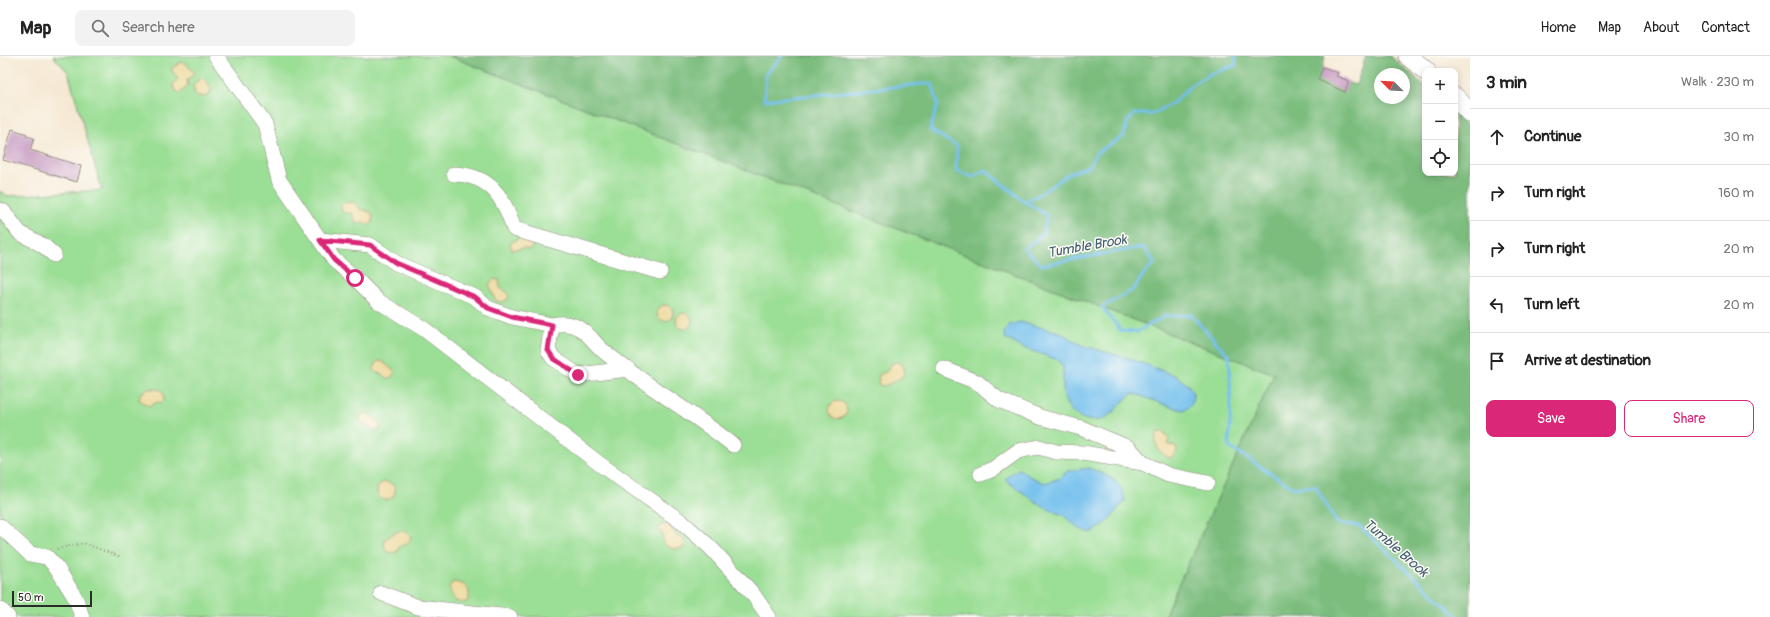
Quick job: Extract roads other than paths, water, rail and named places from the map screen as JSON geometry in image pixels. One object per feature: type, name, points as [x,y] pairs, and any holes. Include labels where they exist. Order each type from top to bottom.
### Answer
[{"type":"main road","points":[[1408,56],[1422,68]]},
{"type":"main road","points":[[1458,100],[1470,113]]},
{"type":"lane","points":[[216,56],[265,124],[279,180],[334,260],[378,301],[424,329],[601,466],[682,522],[721,559],[752,593],[769,617]]},
{"type":"lane","points":[[454,174],[467,174],[487,182],[501,198],[514,229],[660,272]]},
{"type":"lane","points":[[0,210],[3,211],[20,234],[44,246],[54,255]]},
{"type":"lane","points":[[320,240],[370,245],[396,263],[475,297],[488,308],[512,317],[552,325],[565,322],[580,328],[605,353],[707,424],[733,445]]},
{"type":"lane","points":[[552,325],[548,350],[553,358],[578,375],[628,369]]},
{"type":"lane","points":[[944,369],[977,382],[999,400],[1040,417],[1081,428],[1128,448],[1143,463]]},
{"type":"lane","points":[[981,474],[993,469],[1018,451],[1039,447],[1056,452],[1083,452],[1143,463],[1168,475],[1208,483]]},
{"type":"lane","points":[[0,526],[30,554],[47,557],[57,568],[76,598],[82,617]]},
{"type":"lane","points":[[381,593],[418,607],[510,617]]},
{"type":"lane","points":[[0,609],[8,617]]},
{"type":"water","points":[[1020,322],[1059,332],[1084,346],[1131,359],[1176,376],[1188,385],[1193,393],[1192,403],[1188,408],[1183,410],[1133,393],[1126,398],[1112,414],[1102,419],[1096,421],[1083,418],[1072,411],[1065,400],[1063,388],[1063,367],[1058,360],[1021,347],[1005,338],[1004,332],[1009,325]]},
{"type":"water","points":[[1089,468],[1113,479],[1121,488],[1125,501],[1103,526],[1090,533],[1080,529],[1063,515],[1045,508],[1005,480],[1010,474],[1019,469],[1029,476],[1044,483],[1058,479],[1068,471]]},
{"type":"waterway","name":"Tumble Brook","points":[[782,56],[766,74],[764,100],[932,83],[938,104],[930,130],[957,146],[956,170],[972,177],[985,170],[1025,202],[1047,215],[1043,234],[1024,249],[1042,265],[1143,247],[1155,263],[1143,275],[1133,290],[1102,307],[1121,331],[1137,332],[1165,316],[1191,315],[1229,356],[1231,400],[1229,447],[1294,488],[1315,486],[1337,523],[1359,526],[1458,617]]},
{"type":"waterway","points":[[1025,202],[1043,192],[1070,173],[1090,166],[1096,153],[1124,136],[1127,122],[1134,114],[1153,114],[1176,101],[1191,85],[1210,74],[1236,65],[1235,56]]}]
